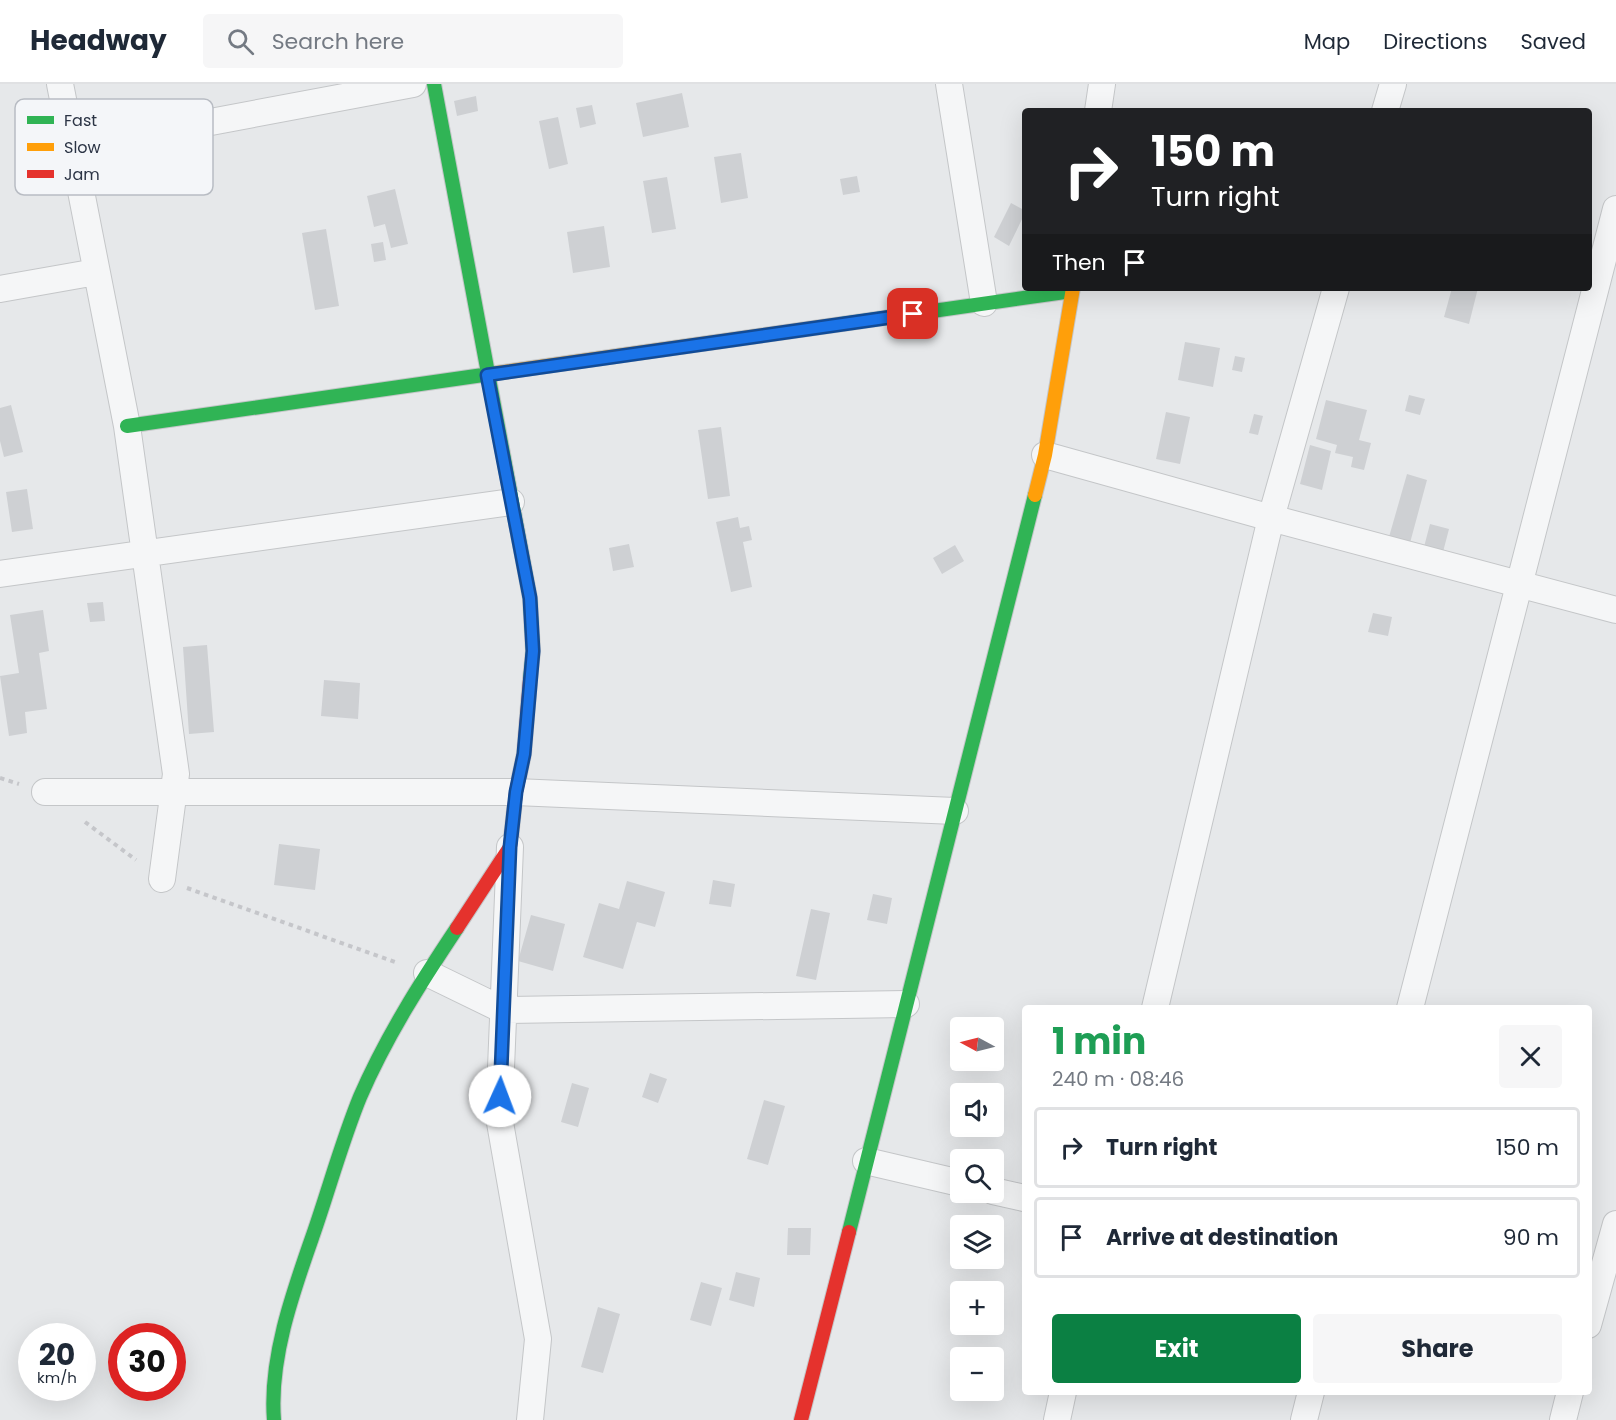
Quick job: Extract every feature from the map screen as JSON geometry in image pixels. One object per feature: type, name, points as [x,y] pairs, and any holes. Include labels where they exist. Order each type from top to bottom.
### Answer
[{"type":"street","points":[[60,84],[63,99]]},
{"type":"street","points":[[213,122],[413,84]]},
{"type":"street","points":[[434,84],[530,598],[533,651],[524,754],[516,792],[510,847],[499,1117],[538,1339],[530,1420]]},
{"type":"street","points":[[949,84],[984,303]]},
{"type":"street","points":[[1098,108],[1102,84]]},
{"type":"street","points":[[1386,108],[1393,84]]},
{"type":"street","points":[[81,195],[127,426],[176,774],[162,879]]},
{"type":"street","points":[[1411,1005],[1616,209]]},
{"type":"street","points":[[0,289],[96,272]]},
{"type":"street","points":[[127,426],[1060,291]]},
{"type":"street","points":[[801,1420],[1045,455],[1073,291]]},
{"type":"street","points":[[1156,1005],[1271,518],[1335,291]]},
{"type":"street","points":[[1045,455],[1616,610]]},
{"type":"street","points":[[0,574],[511,502]]},
{"type":"street","points":[[45,792],[516,792],[955,811]]},
{"type":"street","points":[[274,1420],[272,1395],[293,1293],[360,1098],[388,1040],[427,974],[510,847]]},
{"type":"street","points":[[427,974],[503,1010],[906,1004]]},
{"type":"street","points":[[866,1161],[950,1181]]},
{"type":"street","points":[[1004,1193],[1022,1198]]},
{"type":"street","points":[[1592,1311],[1616,1224]]},
{"type":"street","points":[[1057,1420],[1062,1395]]},
{"type":"street","points":[[1304,1420],[1310,1395]]},
{"type":"street","points":[[1563,1420],[1569,1395]]},
{"type":"path","points":[[0,778],[45,792]]},
{"type":"path","points":[[81,819],[162,879],[427,974]]},
{"type":"building","points":[[682,93],[689,127],[643,137],[636,103]]},
{"type":"building","points":[[476,96],[478,111],[457,116],[454,101]]},
{"type":"building","points":[[592,105],[596,124],[580,128],[576,108]]},
{"type":"building","points":[[558,117],[568,164],[549,169],[539,121]]},
{"type":"building","points":[[741,153],[748,198],[721,203],[714,157]]},
{"type":"building","points":[[857,176],[860,192],[843,195],[840,179]]},
{"type":"building","points":[[667,177],[676,229],[652,233],[643,181]]},
{"type":"building","points":[[395,189],[408,244],[391,248],[385,224],[374,227],[367,196]]},
{"type":"building","points":[[1011,203],[1022,209],[1022,219],[1009,246],[994,237]]},
{"type":"building","points":[[604,226],[610,267],[573,273],[567,232]]},
{"type":"building","points":[[326,229],[339,306],[315,310],[302,233]]},
{"type":"building","points":[[383,242],[386,260],[374,262],[371,244]]},
{"type":"building","points":[[1451,291],[1477,291],[1469,324],[1444,317]]},
{"type":"building","points":[[1185,342],[1220,348],[1213,387],[1178,380]]},
{"type":"building","points":[[1235,356],[1245,358],[1242,372],[1232,370]]},
{"type":"building","points":[[1409,395],[1425,399],[1420,415],[1405,411]]},
{"type":"building","points":[[1326,400],[1367,410],[1359,440],[1371,443],[1364,470],[1351,467],[1353,457],[1335,453],[1337,445],[1316,439]]},
{"type":"building","points":[[11,405],[23,452],[4,457],[0,441],[0,408]]},
{"type":"building","points":[[1166,412],[1190,417],[1180,464],[1156,459]]},
{"type":"building","points":[[1254,414],[1263,416],[1258,435],[1249,433]]},
{"type":"building","points":[[721,427],[730,496],[708,499],[698,430]]},
{"type":"building","points":[[1310,445],[1331,451],[1322,490],[1300,484]]},
{"type":"building","points":[[1407,474],[1427,480],[1410,543],[1389,537]]},
{"type":"building","points":[[27,489],[33,529],[12,532],[6,492]]},
{"type":"building","points":[[738,517],[740,528],[749,526],[752,540],[743,542],[752,587],[731,592],[716,522]]},
{"type":"building","points":[[1430,524],[1449,529],[1443,552],[1424,547]]},
{"type":"building","points":[[629,544],[634,567],[613,571],[609,548]]},
{"type":"building","points":[[955,545],[964,561],[942,574],[933,558]]},
{"type":"building","points":[[103,602],[105,621],[90,622],[87,603]]},
{"type":"building","points":[[43,610],[49,651],[39,653],[47,709],[25,712],[27,733],[9,736],[0,676],[19,673],[10,615]]},
{"type":"building","points":[[1373,613],[1392,617],[1388,636],[1368,632]]},
{"type":"building","points":[[207,645],[214,732],[189,734],[183,647]]},
{"type":"building","points":[[324,680],[360,683],[358,719],[321,716]]},
{"type":"building","points":[[279,844],[320,849],[315,890],[274,885]]},
{"type":"building","points":[[713,880],[735,884],[731,907],[709,904]]},
{"type":"building","points":[[627,881],[665,892],[655,927],[637,922],[623,969],[583,957],[599,903],[619,909]]},
{"type":"building","points":[[873,894],[892,898],[887,924],[867,920]]},
{"type":"building","points":[[811,909],[830,913],[816,980],[796,976]]},
{"type":"building","points":[[531,915],[565,924],[553,971],[518,961]]},
{"type":"building","points":[[650,1073],[667,1079],[658,1103],[642,1097]]},
{"type":"building","points":[[572,1083],[589,1088],[578,1127],[561,1122]]},
{"type":"building","points":[[764,1100],[785,1106],[768,1165],[747,1159]]},
{"type":"building","points":[[788,1228],[811,1228],[810,1255],[787,1255]]},
{"type":"building","points":[[736,1272],[760,1278],[754,1307],[729,1300]]},
{"type":"building","points":[[701,1282],[722,1288],[711,1326],[690,1320]]},
{"type":"building","points":[[598,1307],[620,1314],[603,1373],[581,1367]]},
{"type":"traffic: fast","points":[[434,84],[530,598],[533,651],[530,680]]},
{"type":"traffic: fast","points":[[842,324],[1072,291]]},
{"type":"traffic: fast","points":[[127,426],[497,373]]},
{"type":"traffic: fast","points":[[849,1232],[1035,495]]},
{"type":"traffic: fast","points":[[274,1420],[275,1373],[284,1326],[353,1114],[393,1031],[457,928]]},
{"type":"traffic: slow","points":[[1035,495],[1045,455],[1072,291]]},
{"type":"traffic: slow","points":[[497,373],[842,324]]},
{"type":"traffic: jam","points":[[457,928],[510,847],[516,792],[524,754],[530,680]]},
{"type":"traffic: jam","points":[[801,1420],[849,1232]]},
{"type":"route","points":[[500,1096],[510,847],[516,792],[524,754],[533,651],[530,598],[487,375],[913,314]]}]
